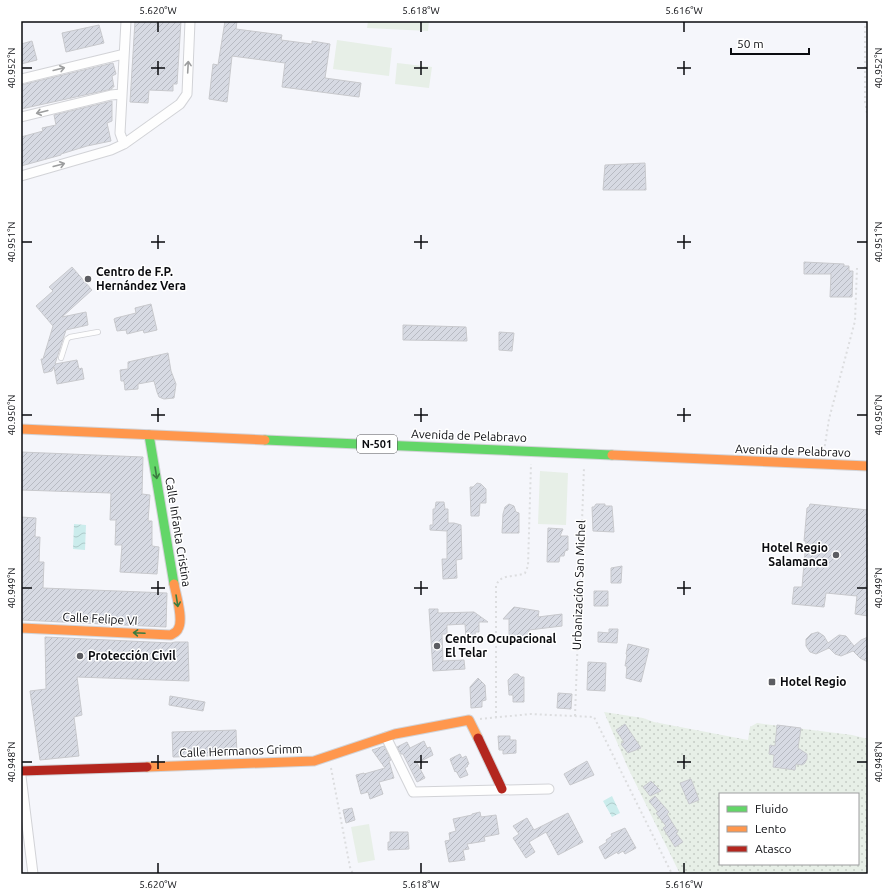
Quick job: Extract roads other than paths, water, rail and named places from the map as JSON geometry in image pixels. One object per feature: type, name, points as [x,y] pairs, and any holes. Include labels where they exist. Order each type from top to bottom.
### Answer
[{"type":"main road","name":"Avenida de Pelabravo","points":[[21,429],[868,466]]},
{"type":"main road","name":"Calle Infanta Cristina","points":[[149,434],[180,617],[180,628],[178,632]]},
{"type":"main road","name":"Calle Felipe VI","points":[[21,628],[171,635],[178,632]]},
{"type":"main road","name":"Calle Hermanos Grimm","points":[[21,771],[314,761],[386,737],[428,727],[469,720],[502,789]]},
{"type":"street","points":[[124,144],[120,133],[126,21]]},
{"type":"street","points":[[21,176],[111,150],[124,144],[180,104],[187,94],[190,21]]},
{"type":"street","points":[[21,79],[124,54]]},
{"type":"street","points":[[21,117],[110,95],[121,94]]},
{"type":"street","points":[[386,737],[413,792],[549,789]]},
{"type":"street","points":[[21,776],[33,874]]},
{"type":"lane","points":[[61,358],[67,339],[70,337],[98,332]]},
{"type":"water","points":[[74,524],[86,525],[85,550],[73,549]]},
{"type":"water","points":[[612,796],[620,813],[612,817],[603,801]]},
{"type":"place","name":"Centro de F.P. Hernández Vera","points":[[88,279]]},
{"type":"place","name":"Hotel Regio Salamanca","points":[[836,555]]},
{"type":"place","name":"Centro Ocupacional El Telar","points":[[437,646]]},
{"type":"place","name":"Protección Civil","points":[[80,656]]},
{"type":"place","name":"Hotel Regio","points":[[772,682]]}]
